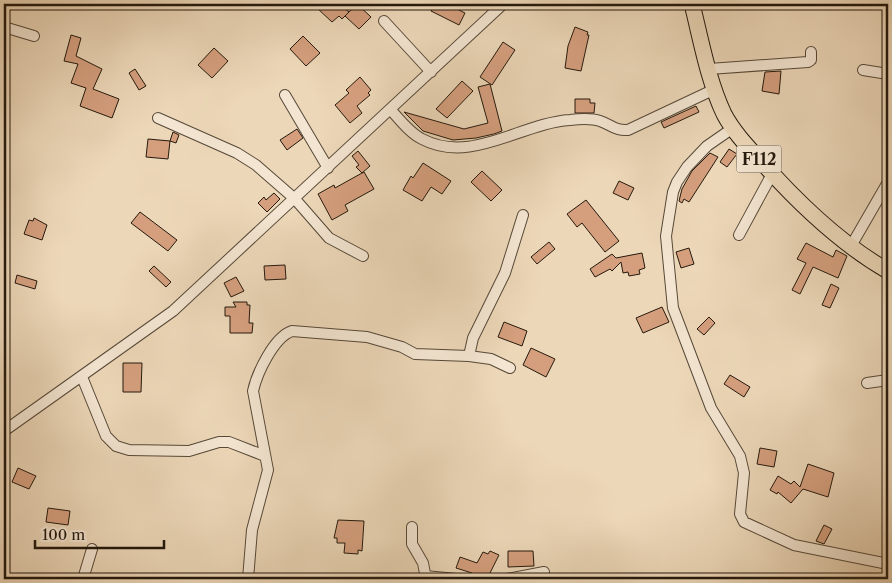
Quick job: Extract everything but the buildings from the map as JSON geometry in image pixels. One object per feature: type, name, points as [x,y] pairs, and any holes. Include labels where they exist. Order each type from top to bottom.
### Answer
[{"type":"main road","name":"F112","points":[[692,4],[709,69],[725,116],[772,174],[807,209],[851,246],[888,271]]},
{"type":"street","points":[[4,431],[173,311],[503,4]]},
{"type":"street","points":[[384,21],[432,72]]},
{"type":"street","points":[[4,27],[34,36]]},
{"type":"street","points":[[709,69],[808,62],[811,52]]},
{"type":"street","points":[[863,70],[888,74]]},
{"type":"street","points":[[391,110],[422,139],[454,148],[472,148],[536,125],[559,121],[602,121],[615,130],[628,130],[715,89]]},
{"type":"street","points":[[284,95],[328,168]]},
{"type":"street","points":[[158,118],[237,153],[262,169],[295,199],[329,238],[363,256]]},
{"type":"street","points":[[734,128],[707,146],[687,167],[677,182],[673,192],[666,236],[673,308],[711,408],[740,456],[744,473],[740,514],[744,522],[794,545],[888,564]]},
{"type":"street","points":[[739,235],[772,174]]},
{"type":"street","points":[[851,246],[888,182]]},
{"type":"street","points":[[469,356],[473,338],[505,273],[523,215]]},
{"type":"street","points":[[248,579],[252,530],[266,479],[265,456],[253,391],[255,383],[274,347],[284,334],[292,331],[367,337],[402,346],[415,354],[469,356],[491,360],[510,368]]},
{"type":"street","points":[[82,377],[106,436],[116,446],[129,450],[189,451],[219,442],[229,442],[265,456]]},
{"type":"street","points":[[867,384],[888,380]]},
{"type":"street","points":[[412,527],[412,544],[423,563],[426,577],[456,579]]},
{"type":"street","points":[[83,579],[92,549]]},
{"type":"street","points":[[507,579],[544,572]]}]
